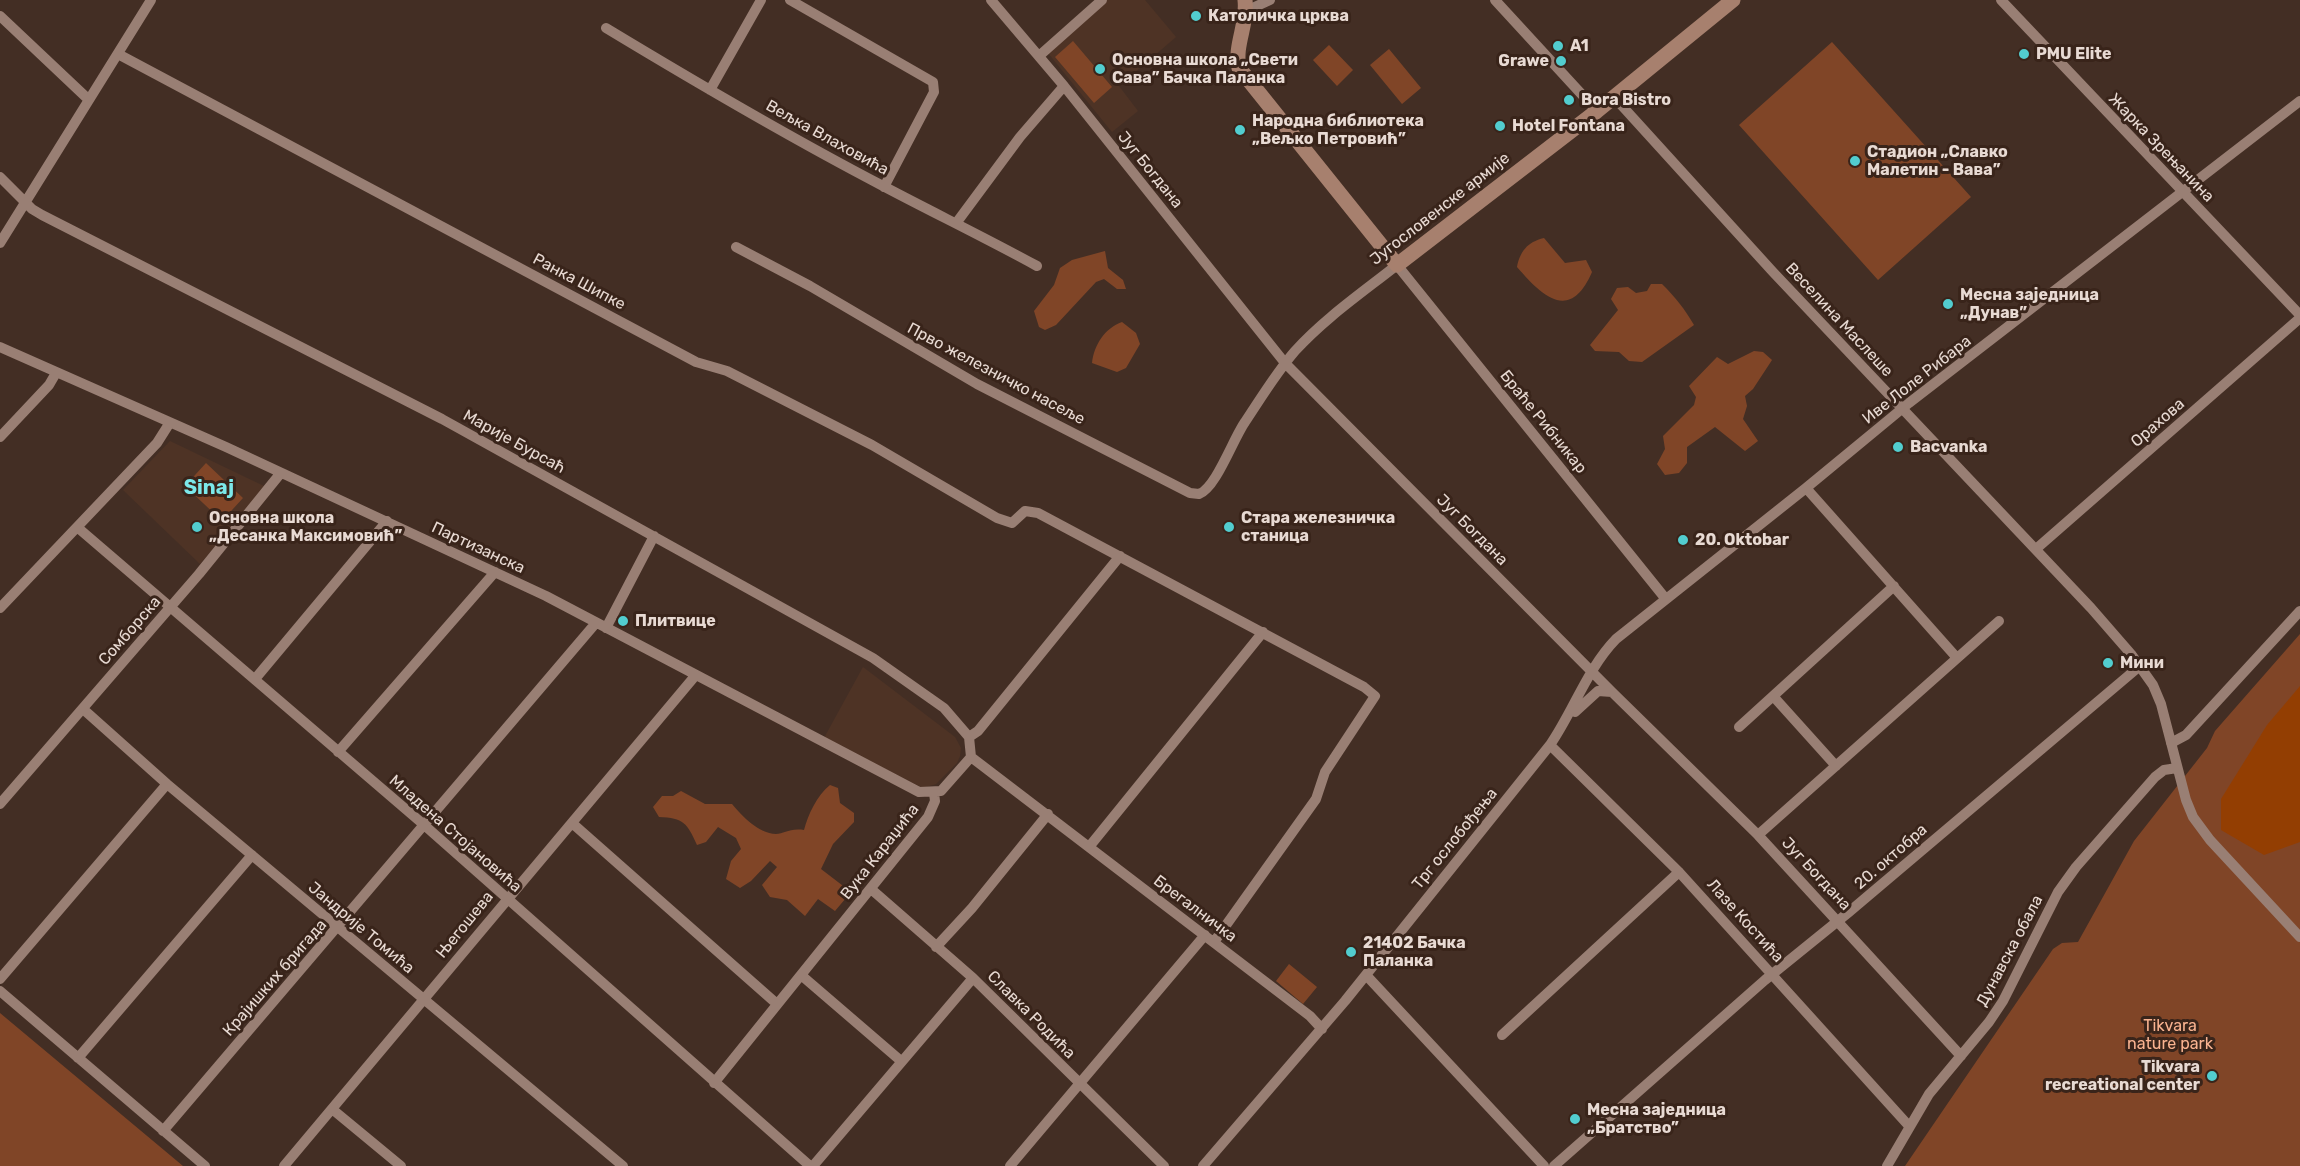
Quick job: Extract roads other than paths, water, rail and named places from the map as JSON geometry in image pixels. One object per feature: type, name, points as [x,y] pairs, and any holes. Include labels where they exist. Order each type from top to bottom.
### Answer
[{"type":"street","points":[[0,243],[151,0]]},
{"type":"street","points":[[710,90],[761,0]]},
{"type":"street","points":[[790,0],[933,82],[934,92],[884,187]]},
{"type":"street","name":"Југ Богдана","points":[[991,0],[1064,86],[1285,363],[1591,672],[1758,835],[1839,920],[1961,1056]]},
{"type":"street","points":[[1039,56],[1102,0]]},
{"type":"street","points":[[1270,0],[1246,6],[1238,46],[1239,68],[1397,265]]},
{"type":"street","points":[[1495,0],[1597,111]]},
{"type":"street","name":"Југословенске армије","points":[[1212,484],[1231,444],[1285,363],[1330,318],[1597,111],[1733,0]]},
{"type":"street","name":"Жарка Зрењанина","points":[[2001,0],[2300,317]]},
{"type":"street","points":[[0,16],[88,99]]},
{"type":"street","name":"Вељка Влаховића","points":[[606,28],[710,90],[884,187],[957,222],[1037,266]]},
{"type":"street","name":"Ранка Шипке","points":[[118,54],[696,362],[727,371],[872,445],[997,518],[1012,523],[1024,511],[1048,518],[1120,556]]},
{"type":"street","points":[[957,222],[1020,137],[1064,86]]},
{"type":"street","name":"Веселина Маслеше","points":[[1614,97],[1766,264],[2036,549],[2141,665],[2157,694],[2186,800],[2202,830],[2300,937]]},
{"type":"street","name":"Иве Лоле Рибара","points":[[1591,672],[1603,652],[1616,639],[1665,598],[1903,409],[2300,101]]},
{"type":"street","name":"Марије Бурсаћ","points":[[0,177],[32,209],[42,215],[422,409],[873,658],[944,708],[969,737]]},
{"type":"street","name":"Прво железничко насеље","points":[[736,247],[810,286],[977,384],[1190,493],[1206,492],[1212,484]]},
{"type":"street","name":"Браће Рибникар","points":[[1397,265],[1665,598]]},
{"type":"street","name":"Орахова","points":[[2036,549],[2300,317]]},
{"type":"street","name":"Партизанска","points":[[0,347],[169,424],[226,447],[495,572],[919,792],[934,793]]},
{"type":"street","points":[[0,437],[49,385],[56,373]]},
{"type":"street","points":[[0,608],[157,443],[169,424]]},
{"type":"street","name":"Сомборска","points":[[0,804],[170,608],[280,474]]},
{"type":"street","points":[[1806,488],[1957,658]]},
{"type":"street","points":[[255,679],[387,521]]},
{"type":"street","name":"Младена Стојановића","points":[[77,527],[423,824],[714,1083],[812,1166]]},
{"type":"street","points":[[606,628],[654,536]]},
{"type":"street","points":[[971,756],[969,737],[978,731],[1120,556],[1364,687],[1375,696],[1325,772],[1316,799],[1209,938],[1079,1084],[1011,1166]]},
{"type":"street","points":[[338,752],[495,572]]},
{"type":"street","points":[[1739,727],[1894,586]]},
{"type":"street","points":[[2172,743],[2186,735],[2300,611]]},
{"type":"street","points":[[1758,835],[1999,621]]},
{"type":"street","name":"Крајишких бригада","points":[[164,1131],[595,624]]},
{"type":"street","points":[[1089,847],[1263,632]]},
{"type":"street","name":"20. октобра","points":[[1554,1166],[1773,975],[2141,665]]},
{"type":"street","name":"Трг ослобођења","points":[[1567,721],[1591,672]]},
{"type":"street","name":"Његошева","points":[[284,1166],[506,898],[695,676]]},
{"type":"street","name":"Трг ослобођења","points":[[1203,1166],[1322,1029],[1567,721],[1592,695],[1605,690],[1612,692]]},
{"type":"street","points":[[1773,696],[1836,765]]},
{"type":"street","name":"Јандрије Томића","points":[[83,709],[167,784],[617,1164]]},
{"type":"street","name":"Лазе Костића","points":[[1550,745],[1679,872],[1909,1126]]},
{"type":"street","name":"Брегалничка","points":[[971,756],[1310,1016],[1322,1029]]},
{"type":"street","name":"Вука Караџића","points":[[714,1083],[928,817],[933,808],[934,793],[946,787],[971,756]]},
{"type":"street","name":"Дунавска обала","points":[[1887,1166],[1929,1094],[2003,1001],[2040,933],[2053,901],[2076,867],[2155,777],[2163,770],[2177,768]]},
{"type":"street","points":[[0,979],[167,784]]},
{"type":"street","points":[[936,947],[972,908],[1048,814]]},
{"type":"street","points":[[572,823],[777,1004]]},
{"type":"street","points":[[78,1058],[252,855]]},
{"type":"street","points":[[1502,1035],[1679,872]]},
{"type":"street","name":"Славка Родића","points":[[871,889],[973,978],[1164,1166]]},
{"type":"street","points":[[801,975],[901,1061]]},
{"type":"street","points":[[1366,975],[1544,1166]]},
{"type":"street","points":[[812,1166],[973,978]]},
{"type":"street","points":[[0,991],[205,1166]]},
{"type":"street","points":[[332,1109],[401,1166]]},
{"type":"place","name":"Католичка црква","points":[[1196,16]]},
{"type":"place","name":"A1","points":[[1558,46]]},
{"type":"place","name":"PMU Elite","points":[[2024,54]]},
{"type":"place","name":"Grawe","points":[[1561,61]]},
{"type":"place","name":"Основна школа „Свети Сава” Бачка Паланка","points":[[1100,69]]},
{"type":"place","name":"Bora Bistro","points":[[1569,100]]},
{"type":"place","name":"Hotel Fontana","points":[[1500,126]]},
{"type":"place","name":"Народна библиотека „Вељко Петровић”","points":[[1240,130]]},
{"type":"place","name":"Стадион „Славко Малетин - Вава”","points":[[1855,161]]},
{"type":"place","name":"Месна заједница „Дунав”","points":[[1948,304]]},
{"type":"place","name":"Bacvanka","points":[[1898,447]]},
{"type":"place","name":"Основна школа „Десанка Максимовић”","points":[[197,527]]},
{"type":"place","name":"Стара железничка станица","points":[[1229,527]]},
{"type":"place","name":"20. Oktobar","points":[[1683,540]]},
{"type":"place","name":"Плитвице","points":[[623,621]]},
{"type":"place","name":"Мини","points":[[2108,663]]},
{"type":"place","name":"21402 Бачка Паланка","points":[[1351,952]]},
{"type":"place","name":"Tikvara recreational center","points":[[2212,1076]]},
{"type":"place","name":"Месна заједница „Братство”","points":[[1575,1119]]},
{"type":"district","name":"Sinaj","points":[[209,488]]},
{"type":"park label","name":"Tikvara nature park","points":[[2170,1035]]}]
